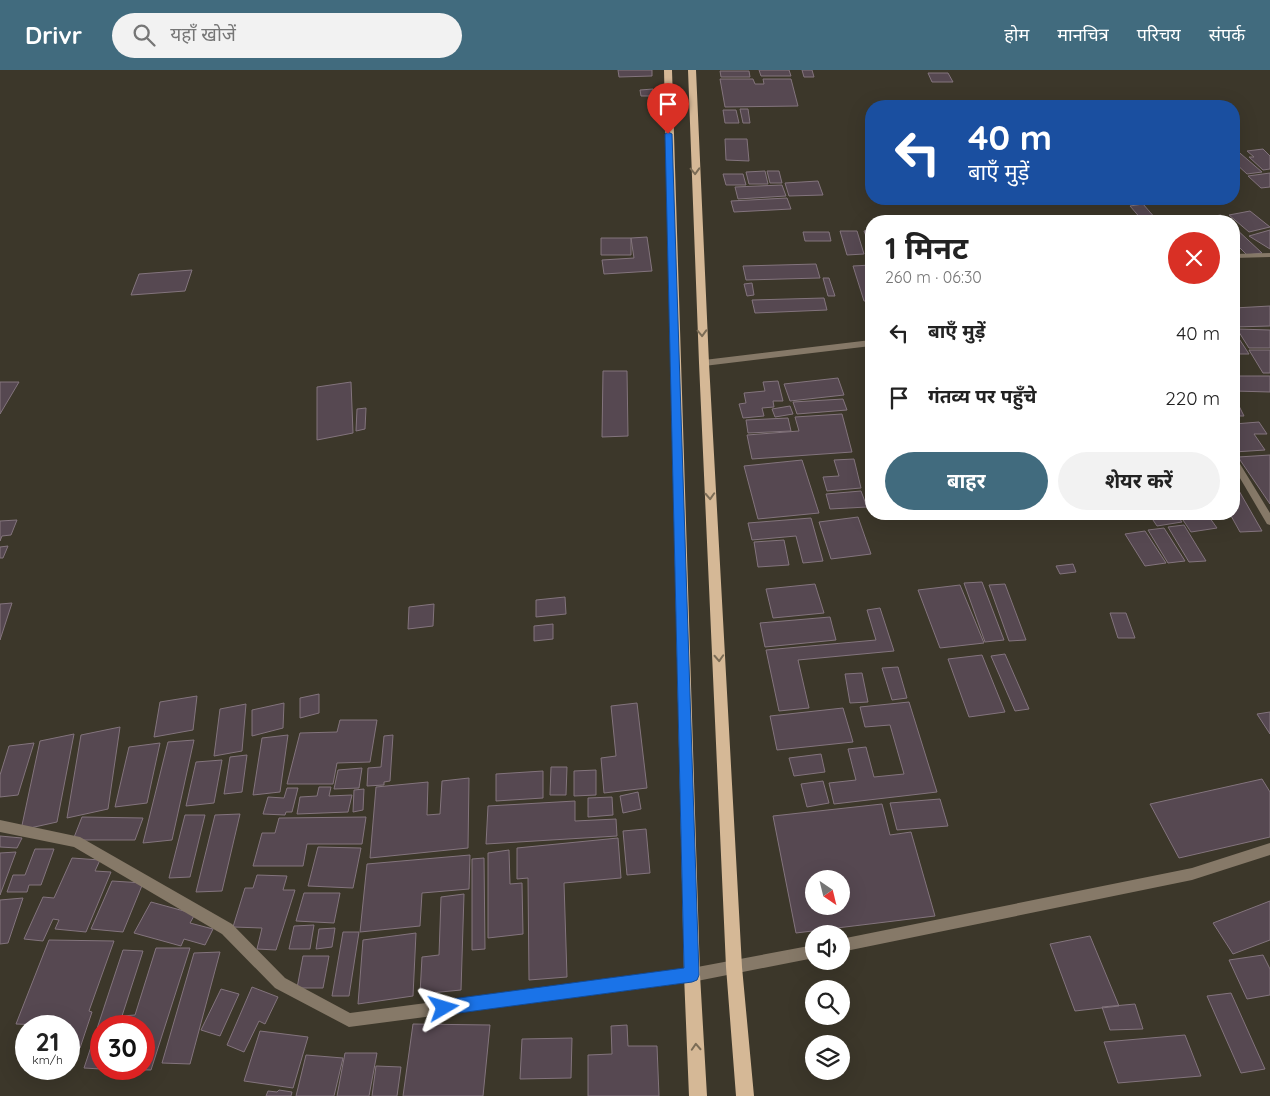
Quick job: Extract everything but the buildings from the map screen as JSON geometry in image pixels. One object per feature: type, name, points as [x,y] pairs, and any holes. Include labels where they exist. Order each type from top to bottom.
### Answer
[{"type":"main road","points":[[668,70],[692,975],[698,1096]]},
{"type":"main road","points":[[692,70],[704,363],[734,967],[745,1096]]},
{"type":"street","points":[[1240,256],[1270,255]]},
{"type":"street","points":[[704,363],[865,344]]},
{"type":"street","points":[[1240,471],[1270,522]]},
{"type":"street","points":[[0,826],[76,841],[227,929],[280,983],[349,1020],[692,975],[805,953]]},
{"type":"street","points":[[850,944],[1192,874],[1270,849]]},
{"type":"route","points":[[444,1008],[692,975],[668,134]]}]
